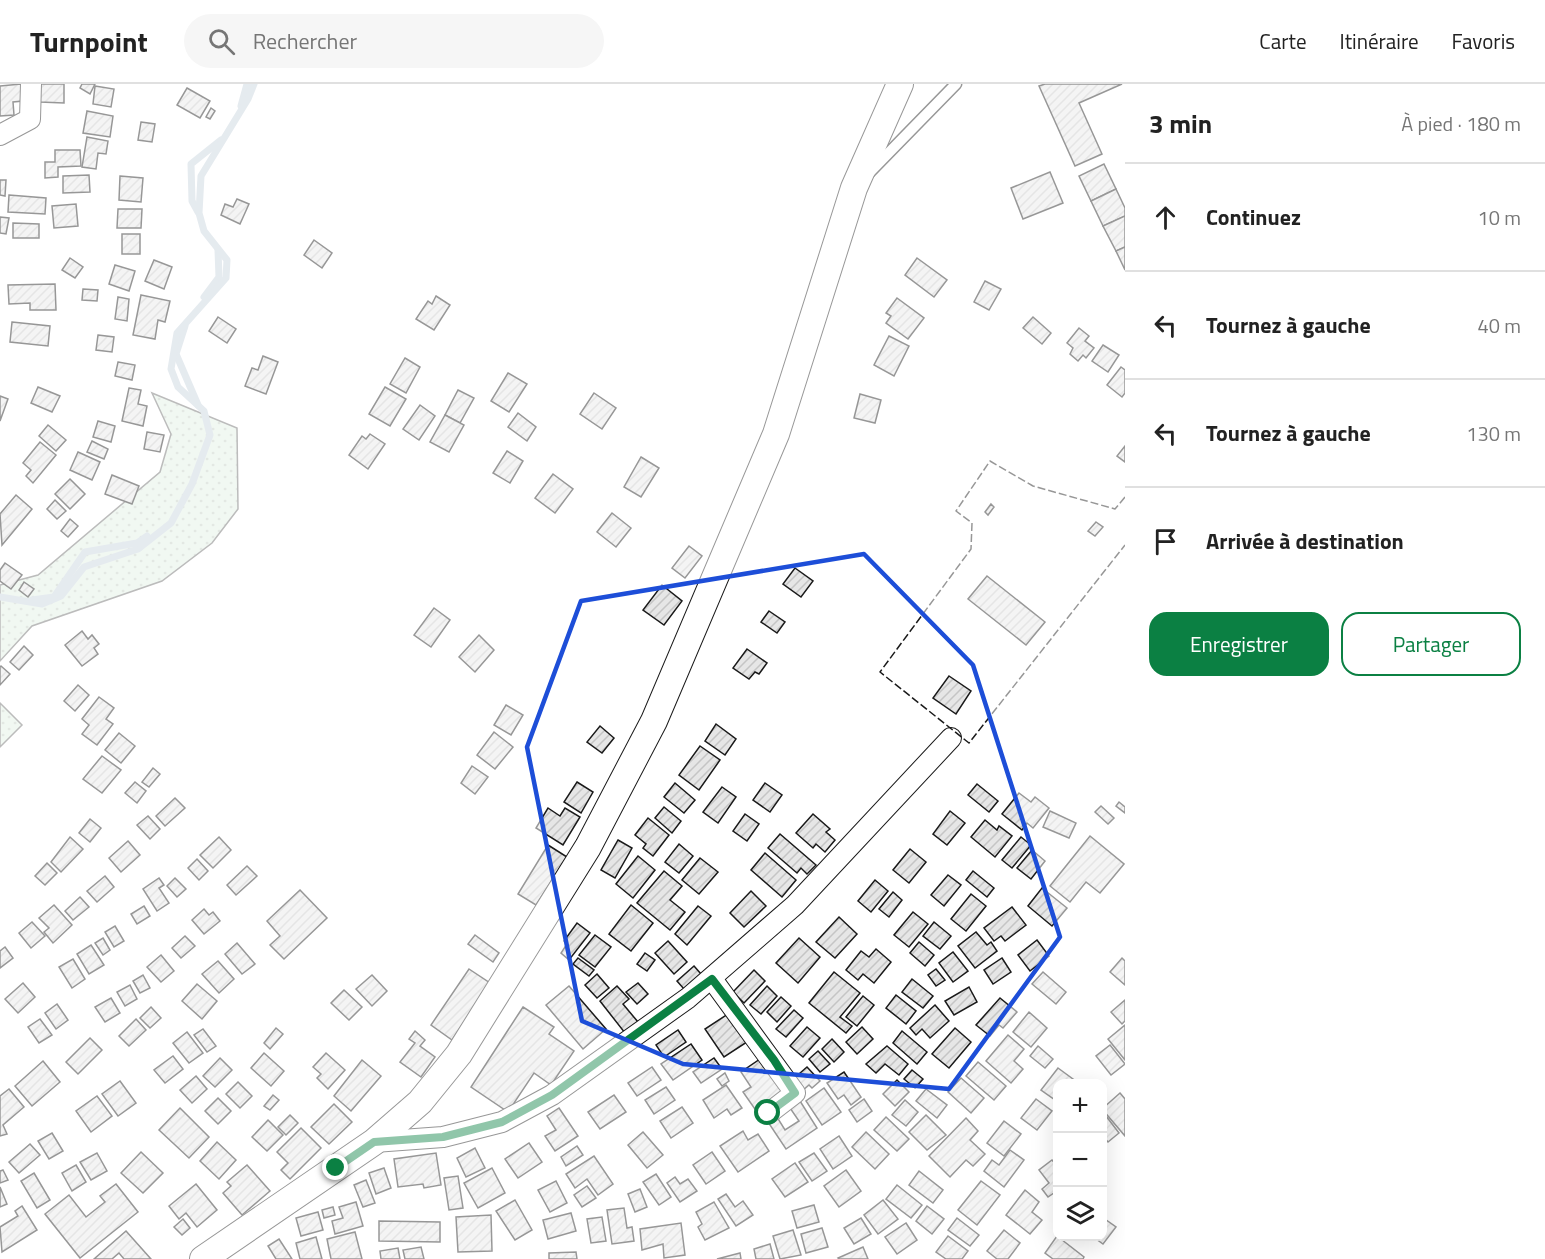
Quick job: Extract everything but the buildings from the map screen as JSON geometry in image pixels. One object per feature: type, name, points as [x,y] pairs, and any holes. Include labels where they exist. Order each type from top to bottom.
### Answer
[{"type":"street","points":[[0,135],[30,119],[31,84]]},
{"type":"street","points":[[203,1259],[374,1142],[420,1102],[459,1054],[588,847],[654,721],[776,434],[854,188],[900,84]]},
{"type":"street","points":[[374,1142],[443,1137],[502,1122],[552,1095],[712,979],[795,905],[951,738]]},
{"type":"street","points":[[712,979],[774,1060],[795,1093],[768,1113]]},
{"type":"lane","points":[[854,188],[956,84]]},
{"type":"highlighted area","points":[[864,554],[973,665],[1060,937],[949,1089],[683,1064],[582,1021],[527,747],[581,601]]},
{"type":"green space","points":[[152,393],[237,428],[238,509],[212,543],[162,581],[32,626],[0,661],[0,585],[38,575],[160,472],[171,434]]},
{"type":"green space","points":[[0,703],[22,725],[0,747]]},
{"type":"waterway","points":[[241,106],[247,84]]},
{"type":"waterway","points":[[0,597],[42,604],[61,596],[84,567],[138,549],[171,523],[192,484],[210,435],[204,411],[178,387],[171,369],[177,333],[226,278],[227,260],[204,231],[199,213],[201,176],[248,99],[254,84]]},
{"type":"waterway","points":[[198,212],[192,201],[191,164],[221,140]]},
{"type":"waterway","points":[[204,297],[219,277],[218,250]]},
{"type":"waterway","points":[[185,326],[176,354],[198,405]]},
{"type":"waterway","points":[[32,600],[54,597],[85,552],[137,543],[147,536]]},
{"type":"fence","points":[[1125,497],[1115,509],[1033,486],[990,461],[956,511],[972,523],[971,549],[880,672],[969,743],[1125,545]]},
{"type":"route","points":[[336,1168],[374,1142],[443,1137],[502,1122],[552,1095],[712,979],[774,1060],[795,1093],[768,1113]]}]
